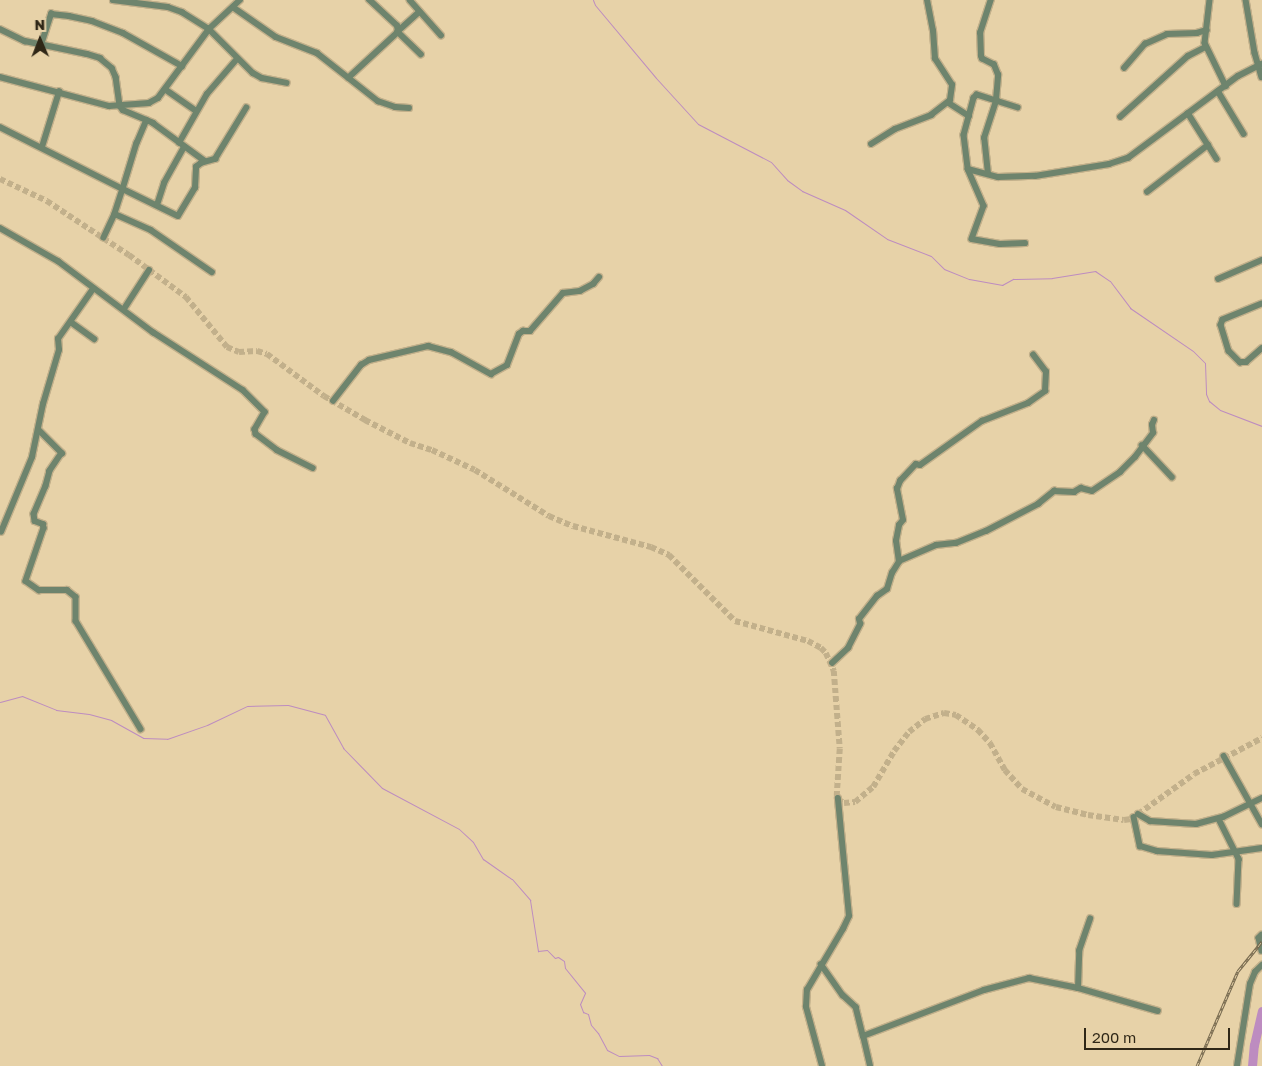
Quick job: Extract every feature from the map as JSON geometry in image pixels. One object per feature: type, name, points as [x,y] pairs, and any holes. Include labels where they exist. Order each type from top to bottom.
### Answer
[{"type":"street","points":[[113,0],[168,7],[194,18],[209,30],[237,59],[262,78],[286,83]]},
{"type":"street","points":[[0,78],[103,104],[120,106],[149,103],[158,98],[209,30],[240,0]]},
{"type":"street","points":[[369,0],[397,26],[398,32],[421,54]]},
{"type":"street","points":[[410,0],[441,35]]},
{"type":"street","points":[[871,144],[895,129],[931,115],[949,103],[953,93],[952,85],[935,59],[934,38],[927,0]]},
{"type":"street","points":[[988,174],[984,138],[996,100],[998,83],[997,70],[994,64],[982,59],[981,56],[982,26],[991,0]]},
{"type":"street","points":[[1210,0],[1206,47],[1226,86]]},
{"type":"street","points":[[1246,0],[1262,77]]},
{"type":"street","points":[[233,7],[276,37],[317,53],[378,101],[395,107],[408,108]]},
{"type":"street","points":[[348,78],[420,12]]},
{"type":"street","points":[[41,45],[50,14],[69,16],[92,21],[123,34],[182,66]]},
{"type":"street","points":[[0,29],[12,36],[41,45],[87,54],[104,61],[116,77],[120,106],[128,112],[147,120],[205,162]]},
{"type":"street","points":[[1124,68],[1146,44],[1167,34],[1197,33],[1207,30]]},
{"type":"street","points":[[1120,117],[1188,56],[1206,47]]},
{"type":"street","points":[[157,205],[164,183],[196,111],[207,94],[237,59]]},
{"type":"street","points":[[968,169],[998,177],[1035,176],[1109,164],[1133,155],[1218,91],[1260,64]]},
{"type":"street","points":[[165,89],[196,111]]},
{"type":"street","points":[[1218,91],[1244,134]]},
{"type":"street","points":[[42,147],[59,92]]},
{"type":"street","points":[[1018,108],[996,100],[975,96],[964,135],[968,169],[984,206],[972,239],[1000,244],[1025,243]]},
{"type":"street","points":[[949,103],[969,116]]},
{"type":"street","points":[[0,127],[176,215],[180,214],[194,188],[196,167],[205,162],[215,160],[246,108]]},
{"type":"street","points":[[1188,113],[1217,160]]},
{"type":"street","points":[[104,238],[115,214],[147,120]]},
{"type":"street","points":[[1147,192],[1208,145]]},
{"type":"street","points":[[115,214],[150,230],[212,272]]},
{"type":"street","points":[[0,228],[58,261],[153,332],[243,390],[265,412],[255,429],[256,434],[277,450],[314,468]]},
{"type":"street","points":[[1218,279],[1262,260]]},
{"type":"street","points":[[124,309],[149,270]]},
{"type":"street","points":[[333,401],[341,393],[360,365],[368,360],[428,346],[451,352],[491,374],[507,365],[519,334],[523,331],[530,331],[563,293],[580,292],[594,284],[599,277]]},
{"type":"street","points":[[2,532],[32,456],[43,404],[59,350],[58,339],[94,289]]},
{"type":"street","points":[[1262,304],[1223,320],[1221,325],[1228,348],[1240,362],[1246,362],[1262,348]]},
{"type":"street","points":[[71,322],[94,339]]},
{"type":"street","points":[[832,664],[847,649],[864,612],[877,596],[887,589],[899,561],[896,541],[899,525],[903,520],[899,492],[896,489],[900,481],[911,468],[917,464],[920,465],[926,458],[982,420],[1026,404],[1045,391],[1046,372],[1033,355]]},
{"type":"street","points":[[899,561],[936,545],[956,543],[986,532],[1038,504],[1056,491],[1073,492],[1081,488],[1092,491],[1120,472],[1153,434],[1152,425],[1154,420]]},
{"type":"street","points":[[38,430],[62,452],[50,471],[34,514],[35,521],[43,524],[44,528],[26,581],[39,590],[68,590],[76,597],[76,621],[141,729]]},
{"type":"street","points":[[1142,445],[1172,477]]},
{"type":"street","points":[[1224,756],[1262,824]]},
{"type":"street","points":[[1262,798],[1219,819],[1196,824],[1150,821],[1136,816],[1138,843],[1142,847],[1189,854],[1237,852],[1262,848]]},
{"type":"street","points":[[822,1066],[806,1007],[807,988],[849,916],[838,800]]},
{"type":"street","points":[[1219,819],[1237,852],[1240,862],[1237,904]]},
{"type":"street","points":[[1078,988],[1079,952],[1090,919]]},
{"type":"street","points":[[1262,935],[1260,938],[1262,951]]},
{"type":"street","points":[[821,964],[842,995],[856,1008],[870,1066]]},
{"type":"street","points":[[1237,1066],[1250,984],[1262,964]]},
{"type":"street","points":[[863,1036],[1001,984],[1037,978],[1158,1011]]},
{"type":"waterway","points":[[593,0],[595,5],[656,78],[698,124],[771,162],[787,180],[802,191],[845,210],[887,239],[931,256],[944,269],[969,279],[1002,285],[1013,279],[1052,278],[1095,271],[1110,281],[1130,308],[1193,351],[1205,363],[1206,394],[1209,401],[1220,410],[1262,426]]},
{"type":"waterway","points":[[0,702],[22,696],[56,710],[89,714],[111,720],[143,738],[167,739],[207,725],[247,706],[288,705],[325,715],[343,748],[382,788],[459,829],[473,842],[483,859],[512,879],[530,900],[538,951],[547,950],[555,958],[558,957],[564,961],[565,968],[585,993],[580,1004],[583,1012],[588,1014],[591,1025],[598,1033],[607,1050],[619,1056],[649,1055],[657,1058],[662,1066]]},
{"type":"waterway","points":[[1252,1066],[1254,1045],[1262,1011]]},
{"type":"tunnel","points":[[0,179],[47,201],[129,255],[186,297],[227,347],[239,352],[257,351],[267,354],[324,396],[365,420],[410,443],[432,450],[475,470],[549,516],[573,526],[651,547],[669,555],[735,621],[808,641],[821,648],[826,653],[834,671],[840,749],[837,796],[844,803],[855,802],[873,787],[894,751],[909,732],[925,719],[944,713],[956,715],[978,730],[990,743],[1005,770],[1022,789],[1056,807],[1088,815],[1124,820],[1131,819],[1194,774],[1262,738]]},
{"type":"railway","points":[[1197,1066],[1238,971],[1262,941]]}]
